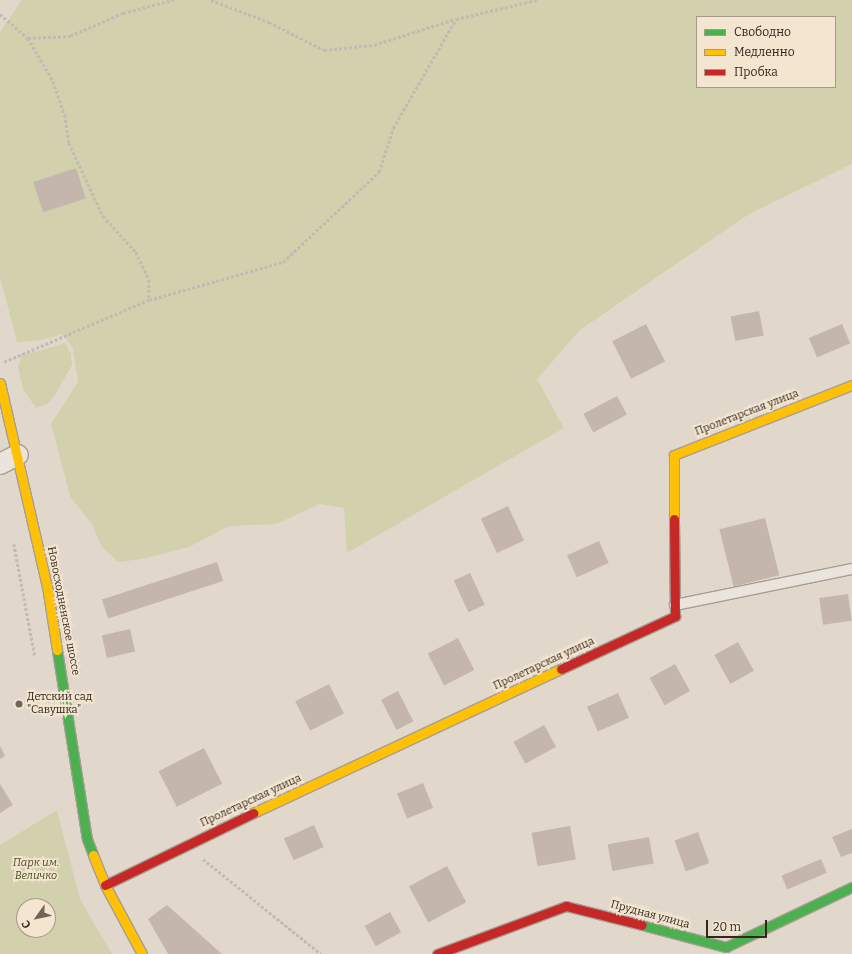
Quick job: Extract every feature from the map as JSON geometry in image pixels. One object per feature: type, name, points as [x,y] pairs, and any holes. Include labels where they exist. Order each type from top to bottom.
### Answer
[{"type":"street","name":"Новосходненское шоссе","points":[[0,383],[18,455],[47,586],[88,839],[105,886],[142,954]]},
{"type":"street","name":"Пролетарская улица","points":[[105,886],[185,845],[675,616],[674,455],[852,385]]},
{"type":"street","points":[[0,464],[18,455]]},
{"type":"street","name":"Прудная улица","points":[[437,954],[566,906],[726,947],[852,887]]},
{"type":"lane","points":[[675,605],[852,569]]},
{"type":"path","points":[[28,38],[70,36],[124,13],[173,0]]},
{"type":"path","points":[[211,0],[269,22],[324,50],[374,45],[456,19],[538,0]]},
{"type":"path","points":[[0,14],[28,38],[53,81],[65,115],[69,143],[103,216],[136,252],[149,280],[150,300]]},
{"type":"path","points":[[0,364],[150,300],[283,262],[379,172],[392,128],[456,19]]},
{"type":"path","points":[[185,845],[321,954]]},
{"type":"green space","points":[[22,0],[852,0],[852,164],[749,214],[580,330],[537,379],[564,428],[347,553],[344,508],[320,504],[276,524],[229,526],[189,547],[142,559],[118,562],[101,546],[93,526],[70,496],[51,424],[78,382],[73,349],[63,334],[41,340],[17,342],[0,277],[0,32]]},
{"type":"green space","points":[[65,343],[71,353],[72,365],[55,395],[47,404],[36,408],[23,389],[18,367],[21,356]]},
{"type":"green space","name":"Парк им. Величко","points":[[57,810],[80,899],[112,954],[0,954],[0,845]]},
{"type":"building","points":[[76,168],[86,198],[43,212],[33,182]]},
{"type":"building","points":[[759,311],[764,336],[735,341],[731,317]]},
{"type":"building","points":[[646,324],[665,361],[631,379],[612,341]]},
{"type":"building","points":[[842,324],[850,343],[817,357],[809,338]]},
{"type":"building","points":[[617,396],[627,415],[593,432],[583,414]]},
{"type":"building","points":[[508,506],[524,540],[497,553],[481,519]]},
{"type":"building","points":[[765,518],[779,575],[734,587],[719,529]]},
{"type":"building","points":[[599,541],[609,563],[577,577],[567,555]]},
{"type":"building","points":[[217,562],[223,581],[108,618],[102,599]]},
{"type":"building","points":[[470,573],[485,605],[468,612],[454,581]]},
{"type":"building","points":[[848,594],[852,621],[823,625],[819,598]]},
{"type":"building","points":[[130,629],[135,651],[107,658],[102,636]]},
{"type":"building","points":[[458,638],[474,670],[444,686],[428,653]]},
{"type":"building","points":[[738,642],[754,671],[730,684],[714,655]]},
{"type":"building","points":[[675,664],[690,691],[665,705],[650,678]]},
{"type":"building","points":[[329,684],[344,713],[310,731],[295,701]]},
{"type":"building","points":[[398,691],[413,721],[397,730],[381,700]]},
{"type":"building","points":[[618,693],[629,718],[598,731],[587,707]]},
{"type":"building","points":[[544,725],[556,747],[526,764],[513,742]]},
{"type":"building","points":[[0,746],[5,756],[0,759]]},
{"type":"building","points":[[204,748],[222,784],[177,807],[159,771]]},
{"type":"building","points":[[423,783],[433,808],[407,819],[397,793]]},
{"type":"building","points":[[0,784],[13,805],[0,813]]},
{"type":"building","points":[[314,825],[324,847],[294,860],[284,838]]},
{"type":"building","points":[[570,826],[576,859],[537,866],[532,833]]},
{"type":"building","points":[[852,829],[852,853],[841,857],[832,837]]},
{"type":"building","points":[[698,832],[709,863],[686,872],[675,841]]},
{"type":"building","points":[[649,837],[654,864],[612,871],[608,844]]},
{"type":"building","points":[[821,859],[827,873],[787,890],[781,876]]},
{"type":"building","points":[[447,866],[466,902],[428,922],[409,886]]},
{"type":"building","points":[[167,905],[222,954],[168,954],[148,919]]},
{"type":"building","points":[[390,912],[401,932],[376,946],[365,926]]},
{"type":"traffic: fast","points":[[57,650],[87,839],[93,855]]},
{"type":"traffic: fast","points":[[642,925],[726,947],[852,887]]},
{"type":"traffic: slow","points":[[0,383],[47,586],[57,650]]},
{"type":"traffic: slow","points":[[674,519],[674,455],[852,385]]},
{"type":"traffic: slow","points":[[253,813],[561,669]]},
{"type":"traffic: slow","points":[[93,855],[105,885],[142,954]]},
{"type":"traffic: jam","points":[[561,669],[675,616],[674,519]]},
{"type":"traffic: jam","points":[[105,885],[253,813]]},
{"type":"traffic: jam","points":[[437,954],[566,906],[642,925]]},
{"type":"place","name":"Детский сад \"Савушка\"","points":[[19,704]]}]
